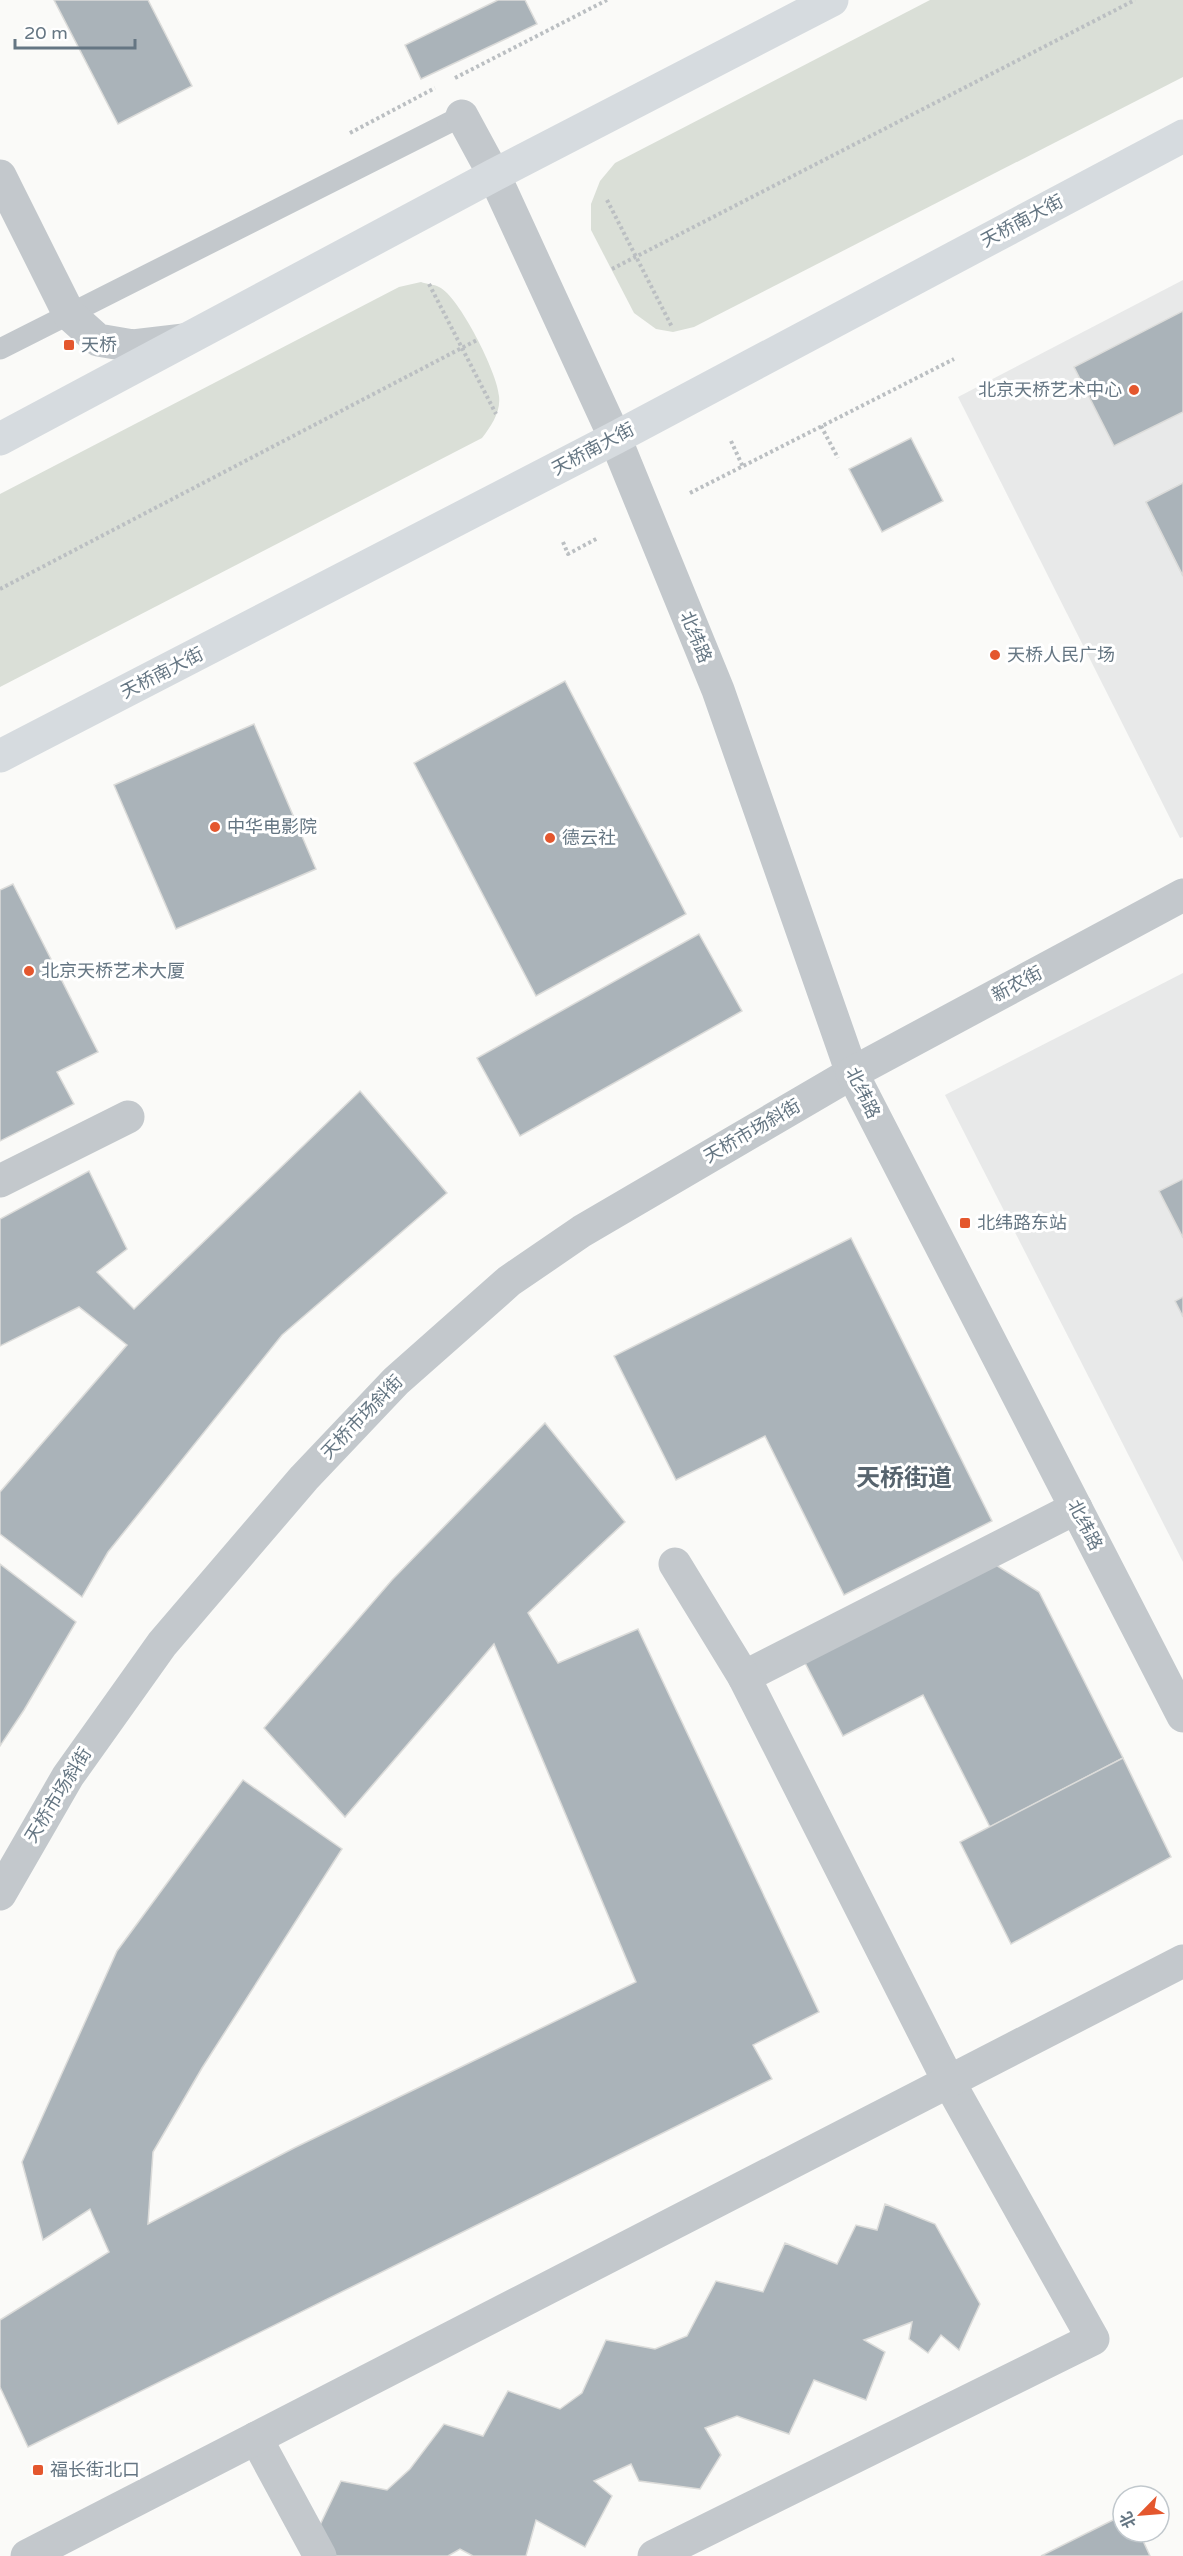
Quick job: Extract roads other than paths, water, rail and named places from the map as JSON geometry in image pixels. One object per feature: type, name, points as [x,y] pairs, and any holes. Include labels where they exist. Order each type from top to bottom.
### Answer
[{"type":"main road","points":[[0,439],[494,175],[832,0]]},
{"type":"main road","name":"天桥南大街","points":[[0,756],[615,438],[1183,136]]},
{"type":"street","name":"北纬路","points":[[462,116],[494,175],[615,438],[718,690],[852,1073],[1183,1716]]},
{"type":"street","points":[[0,176],[69,314],[98,340],[133,346],[186,340]]},
{"type":"street","name":"新农街","points":[[852,1073],[1183,896]]},
{"type":"street","name":"天桥市场斜街","points":[[0,1894],[68,1776],[162,1644],[269,1516],[396,1381],[509,1281],[582,1231],[852,1073]]},
{"type":"street","points":[[0,1181],[128,1117]]},
{"type":"street","points":[[744,1677],[1076,1508]]},
{"type":"street","points":[[654,2556],[1093,2339],[949,2082],[744,1677],[675,1564]]},
{"type":"street","points":[[27,2556],[1183,1961]]},
{"type":"street","points":[[256,2438],[320,2556]]},
{"type":"lane","points":[[0,349],[462,116]]},
{"type":"place","name":"天桥","points":[[69,345]]},
{"type":"place","name":"北京天桥艺术中心","points":[[1134,390]]},
{"type":"place","name":"天桥人民广场","points":[[995,655]]},
{"type":"place","name":"中华电影院","points":[[215,827]]},
{"type":"place","name":"德云社","points":[[550,838]]},
{"type":"place","name":"北京天桥艺术大厦","points":[[29,971]]},
{"type":"place","name":"北纬路东站","points":[[965,1223]]},
{"type":"place","name":"福长街北口","points":[[38,2470]]},
{"type":"district","name":"天桥街道","points":[[904,1478]]}]
